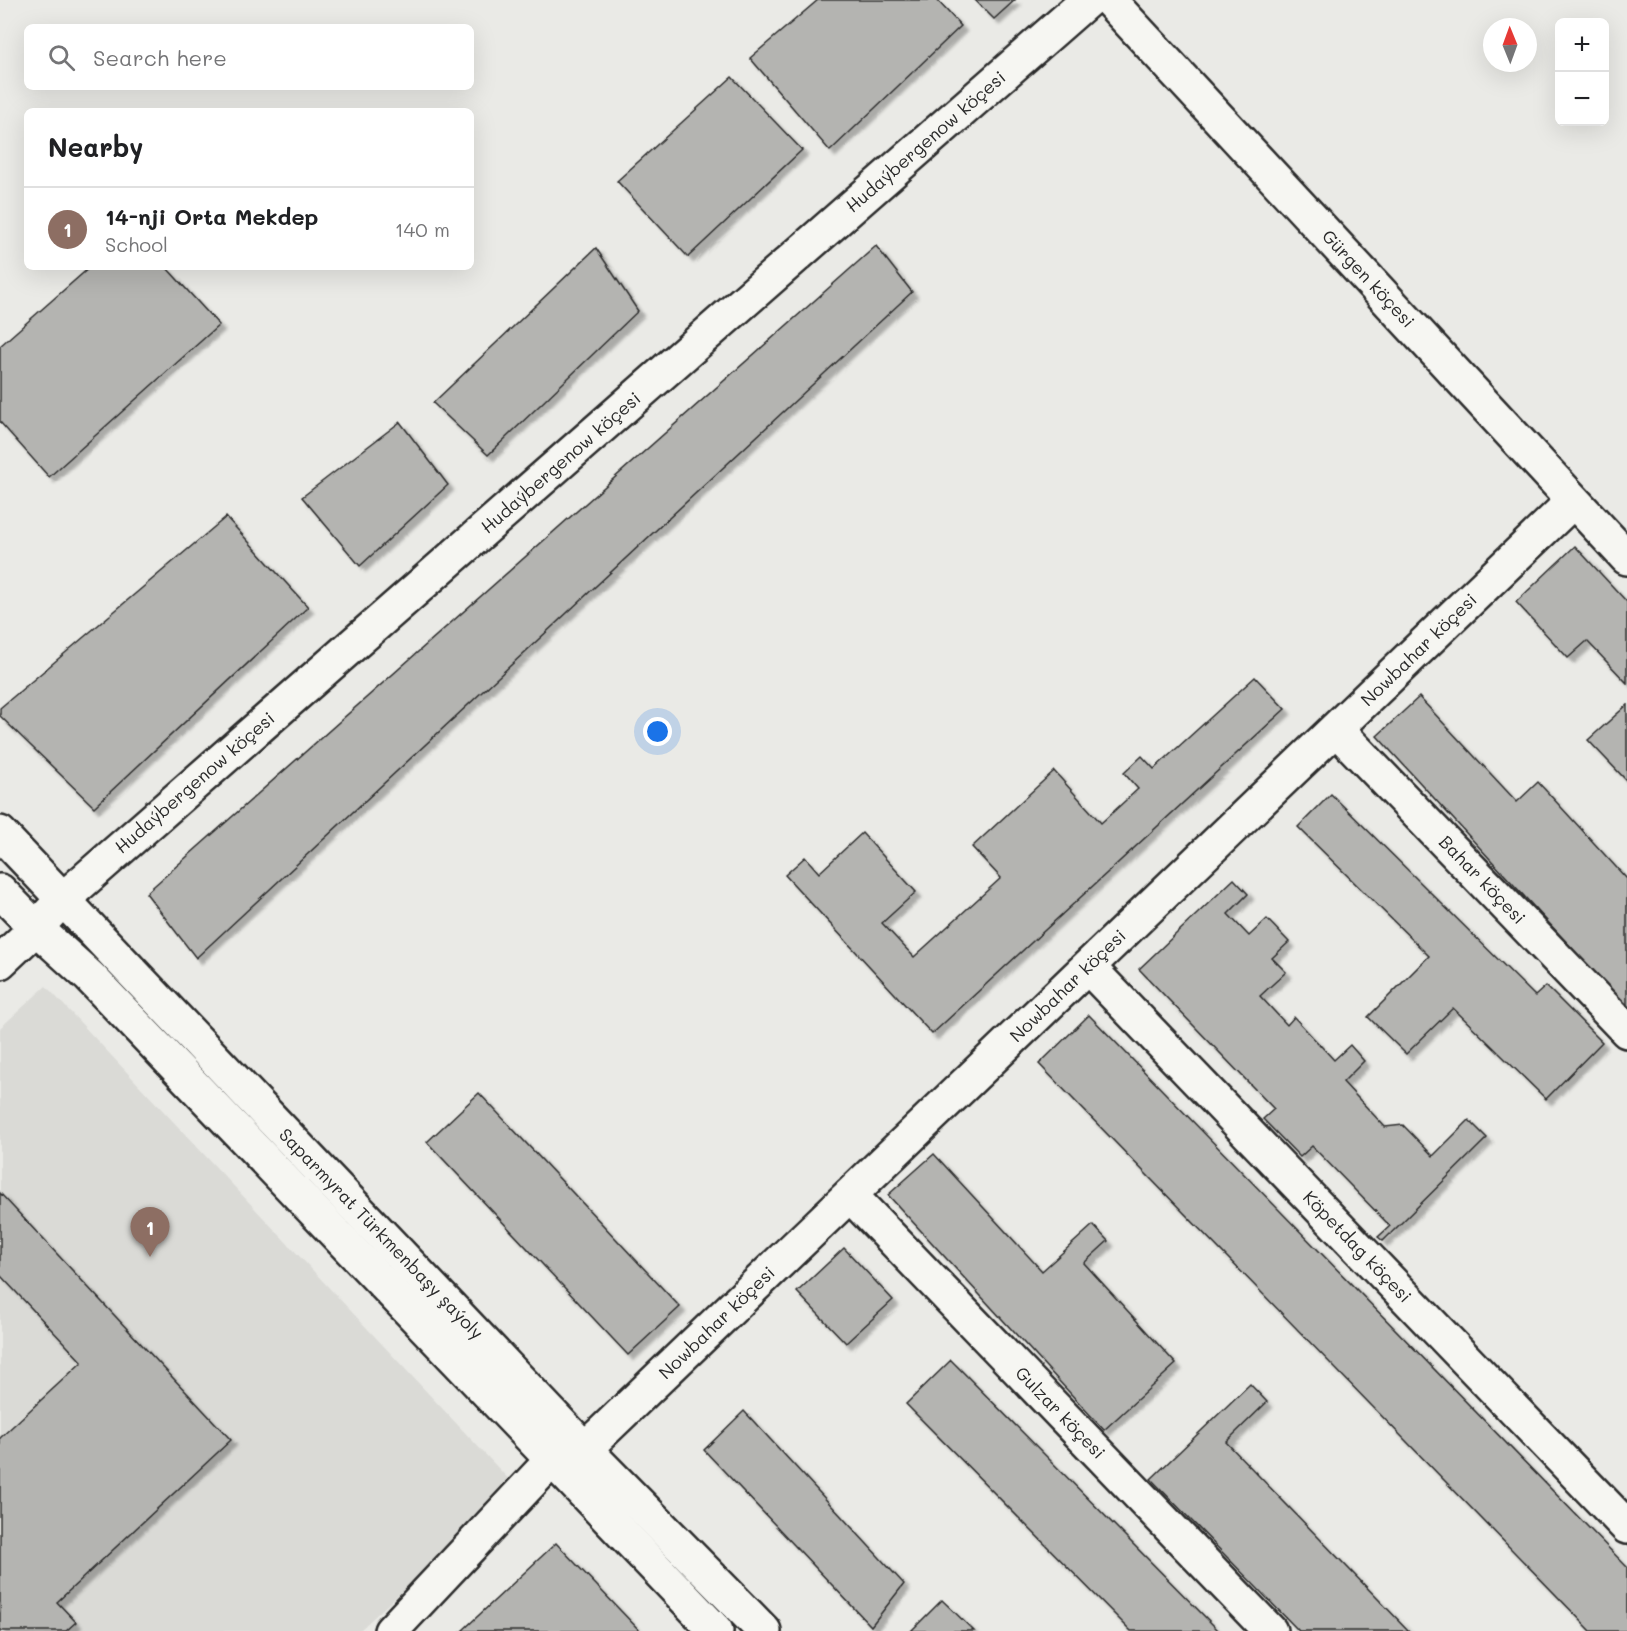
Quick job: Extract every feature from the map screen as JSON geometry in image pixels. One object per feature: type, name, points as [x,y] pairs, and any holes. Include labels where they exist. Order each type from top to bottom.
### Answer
[{"type":"street","name":"Hudaýbergenow köçesi","points":[[0,962],[63,899],[1088,0]]},
{"type":"street","name":"Gürgen köçesi","points":[[1109,0],[1627,558]]},
{"type":"street","name":"Nowbahar köçesi","points":[[391,1631],[567,1460],[850,1195],[1573,501]]},
{"type":"street","name":"Bahar köçesi","points":[[1336,729],[1627,1030]]},
{"type":"street","name":"Saparmyrat Türkmenbaşy şaýoly","points":[[0,833],[63,899],[567,1460],[716,1631]]},
{"type":"street","name":"Saparmyrat Türkmenbaşy şaýoly","points":[[0,891],[36,928],[90,977],[567,1460],[764,1631]]},
{"type":"street","name":"Köpetdag köçesi","points":[[1088,967],[1627,1527]]},
{"type":"street","name":"Gulzar köçesi","points":[[850,1195],[1270,1631]]},
{"type":"shaded area","points":[[46,986],[515,1486],[359,1631],[0,1631],[0,1028]]},
{"type":"building","points":[[818,0],[937,0],[961,26],[830,151],[750,58]]},
{"type":"building","points":[[975,0],[1015,0],[994,19]]},
{"type":"building","points":[[732,77],[802,150],[688,257],[617,181]]},
{"type":"building","points":[[876,246],[912,292],[196,958],[146,893]]},
{"type":"building","points":[[596,248],[638,311],[488,455],[433,403]]},
{"type":"building","points":[[87,270],[169,270],[219,325],[49,477],[0,422],[0,346]]},
{"type":"building","points":[[400,422],[448,485],[360,566],[302,497]]},
{"type":"building","points":[[226,517],[308,607],[94,807],[0,716],[0,708]]},
{"type":"building","points":[[1575,546],[1627,602],[1627,683],[1587,641],[1568,658],[1516,602]]},
{"type":"building","points":[[1255,677],[1285,709],[932,1034],[785,875],[805,857],[819,873],[862,833],[916,892],[882,923],[914,957],[1001,878],[972,847],[1054,771],[1101,823],[1138,789],[1124,773],[1142,756],[1154,769]]},
{"type":"building","points":[[1419,697],[1517,802],[1538,782],[1627,879],[1627,1008],[1377,736]]},
{"type":"building","points":[[1627,705],[1627,781],[1588,740]]},
{"type":"building","points":[[1331,794],[1535,996],[1546,986],[1602,1042],[1546,1099],[1453,1008],[1406,1054],[1368,1017],[1429,956],[1298,827]]},
{"type":"building","points":[[1234,879],[1248,894],[1228,914],[1249,936],[1267,919],[1289,942],[1272,958],[1286,972],[1260,996],[1287,1025],[1294,1017],[1334,1060],[1350,1045],[1364,1061],[1343,1082],[1385,1127],[1403,1125],[1433,1156],[1469,1120],[1487,1138],[1383,1241],[1378,1237],[1390,1226],[1312,1146],[1300,1157],[1263,1119],[1274,1109],[1139,969]]},
{"type":"building","points":[[1089,1015],[1627,1567],[1627,1631],[1591,1631],[1039,1064]]},
{"type":"building","points":[[479,1093],[680,1307],[628,1355],[427,1142]]},
{"type":"building","points":[[934,1154],[1042,1271],[1093,1225],[1108,1241],[1084,1263],[1176,1364],[1104,1430],[888,1195]]},
{"type":"building","points":[[0,1193],[231,1440],[57,1602],[76,1622],[66,1631],[0,1631],[0,1438],[82,1362],[0,1275]]},
{"type":"building","points":[[844,1248],[893,1300],[846,1343],[797,1292]]},
{"type":"building","points":[[951,1360],[1219,1631],[1131,1631],[906,1404]]},
{"type":"building","points":[[1250,1384],[1267,1402],[1226,1442],[1409,1631],[1299,1631],[1151,1479]]},
{"type":"building","points":[[744,1411],[904,1584],[871,1626],[704,1450]]},
{"type":"building","points":[[556,1543],[640,1631],[462,1631]]},
{"type":"building","points":[[942,1600],[974,1631],[911,1631]]},
{"type":"place","name":"14-nji Orta Mekdep","points":[[150,1257]]}]
